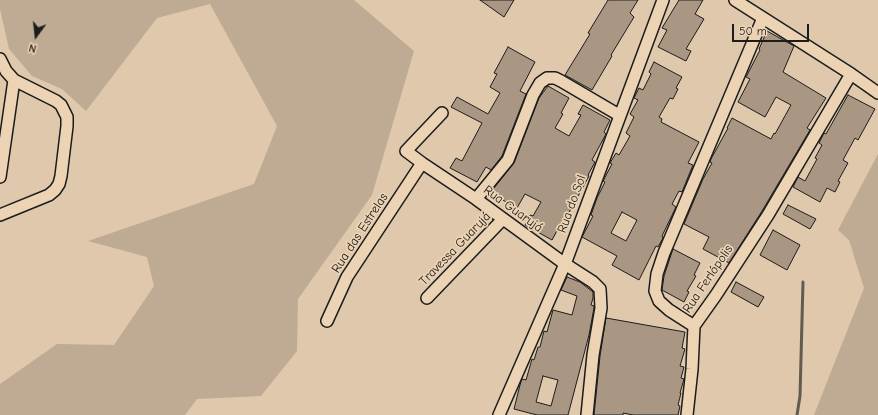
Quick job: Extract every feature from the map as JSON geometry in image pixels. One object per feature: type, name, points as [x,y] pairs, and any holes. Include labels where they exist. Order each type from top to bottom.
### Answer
[{"type":"street","name":"Rua do Sol","points":[[499,415],[564,264],[663,0]]},
{"type":"street","points":[[742,2],[763,18],[878,93]]},
{"type":"street","name":"Rua Ferlópolis","points":[[763,18],[664,253],[657,274],[655,291],[659,301],[669,310],[694,326],[768,215],[851,74]]},
{"type":"street","points":[[0,59],[6,71],[14,80],[56,101],[61,105],[67,117],[61,176],[59,184],[55,190],[49,196],[0,215]]},
{"type":"street","points":[[476,199],[508,160],[533,95],[540,83],[547,78],[555,78],[561,81],[620,115]]},
{"type":"street","points":[[0,177],[14,80]]},
{"type":"street","name":"Rua Guarujá","points":[[442,113],[406,151],[476,199],[564,264],[593,282],[601,292],[601,308],[587,415]]},
{"type":"street","name":"Rua das Estrelas","points":[[327,321],[347,277],[422,163]]},
{"type":"street","name":"Travessa Guarujá","points":[[427,298],[503,219]]},
{"type":"street","points":[[687,415],[692,369],[694,326]]},
{"type":"shaded area","points":[[0,0],[354,0],[414,51],[372,195],[298,299],[297,351],[261,396],[197,399],[185,415],[0,415],[0,384],[57,344],[114,345],[154,286],[147,257],[88,241],[254,184],[277,126],[210,4],[157,18],[86,111],[62,89],[32,76],[9,49],[0,9]]},
{"type":"shaded area","points":[[878,154],[878,415],[814,415],[864,288],[849,240],[838,230]]},
{"type":"building","points":[[480,0],[514,0],[504,17]]},
{"type":"building","points":[[608,0],[638,0],[630,13],[634,17],[592,90],[565,75],[590,34],[588,33]]},
{"type":"building","points":[[679,0],[703,0],[695,14],[704,19],[686,49],[691,51],[686,61],[658,47],[667,30],[662,28]]},
{"type":"building","points":[[767,31],[794,46],[783,72],[826,98],[807,128],[810,130],[729,263],[703,249],[709,237],[684,224],[703,179],[712,163],[710,162],[711,159],[732,118],[771,139],[791,105],[776,97],[765,117],[738,102],[750,79],[746,77],[760,50],[759,49]]},
{"type":"building","points":[[508,47],[535,62],[520,91],[526,94],[502,156],[491,170],[486,167],[477,182],[450,168],[456,158],[462,161],[482,123],[451,107],[457,97],[488,114],[500,93],[490,87],[497,74],[494,73]]},
{"type":"building","points":[[654,62],[682,77],[676,88],[678,89],[673,99],[670,98],[659,117],[662,119],[661,122],[699,142],[688,163],[693,165],[682,192],[679,191],[672,204],[676,207],[662,236],[663,238],[658,247],[656,246],[639,280],[612,265],[617,256],[582,237],[593,216],[591,215],[597,198],[605,182],[603,181],[612,164],[610,163],[616,153],[619,155],[630,136],[626,133],[634,117],[630,114],[638,100],[634,98],[639,88],[643,90],[651,74],[649,72]],"holes":[[[622,212],[637,220],[626,241],[611,233]]]},
{"type":"building","points":[[548,86],[569,98],[561,113],[563,114],[555,128],[569,136],[581,115],[578,114],[583,105],[610,120],[604,132],[606,134],[592,160],[595,162],[588,175],[589,176],[562,228],[559,227],[552,240],[525,225],[530,215],[533,216],[541,202],[525,194],[517,208],[490,193],[514,163],[539,98]]},
{"type":"building","points":[[848,95],[875,109],[858,140],[855,138],[843,160],[848,163],[838,181],[840,182],[835,192],[827,188],[820,202],[793,187],[798,177],[805,181],[817,159],[815,158],[822,145],[819,143],[824,133],[826,134]]},
{"type":"building","points":[[788,205],[816,219],[810,229],[783,214]]},
{"type":"building","points":[[773,230],[800,245],[787,270],[760,255]]},
{"type":"building","points":[[673,249],[700,263],[694,275],[696,276],[687,291],[689,292],[684,302],[662,290],[664,276]]},
{"type":"building","points":[[567,277],[580,282],[593,292],[591,305],[594,306],[589,335],[568,415],[537,415],[514,409],[522,379],[526,380],[532,359],[534,360],[538,347],[540,347],[544,331],[547,332],[553,310],[572,315],[577,296],[561,290]],"holes":[[[543,376],[558,380],[551,406],[536,402]]]},
{"type":"building","points":[[736,282],[764,297],[758,307],[731,292]]},
{"type":"building","points":[[606,318],[685,332],[682,348],[685,349],[680,366],[684,367],[681,378],[684,379],[678,405],[680,406],[678,415],[633,415],[623,413],[623,415],[594,415],[600,356]]},
{"type":"waterway","points":[[797,415],[800,396],[803,282]]}]
